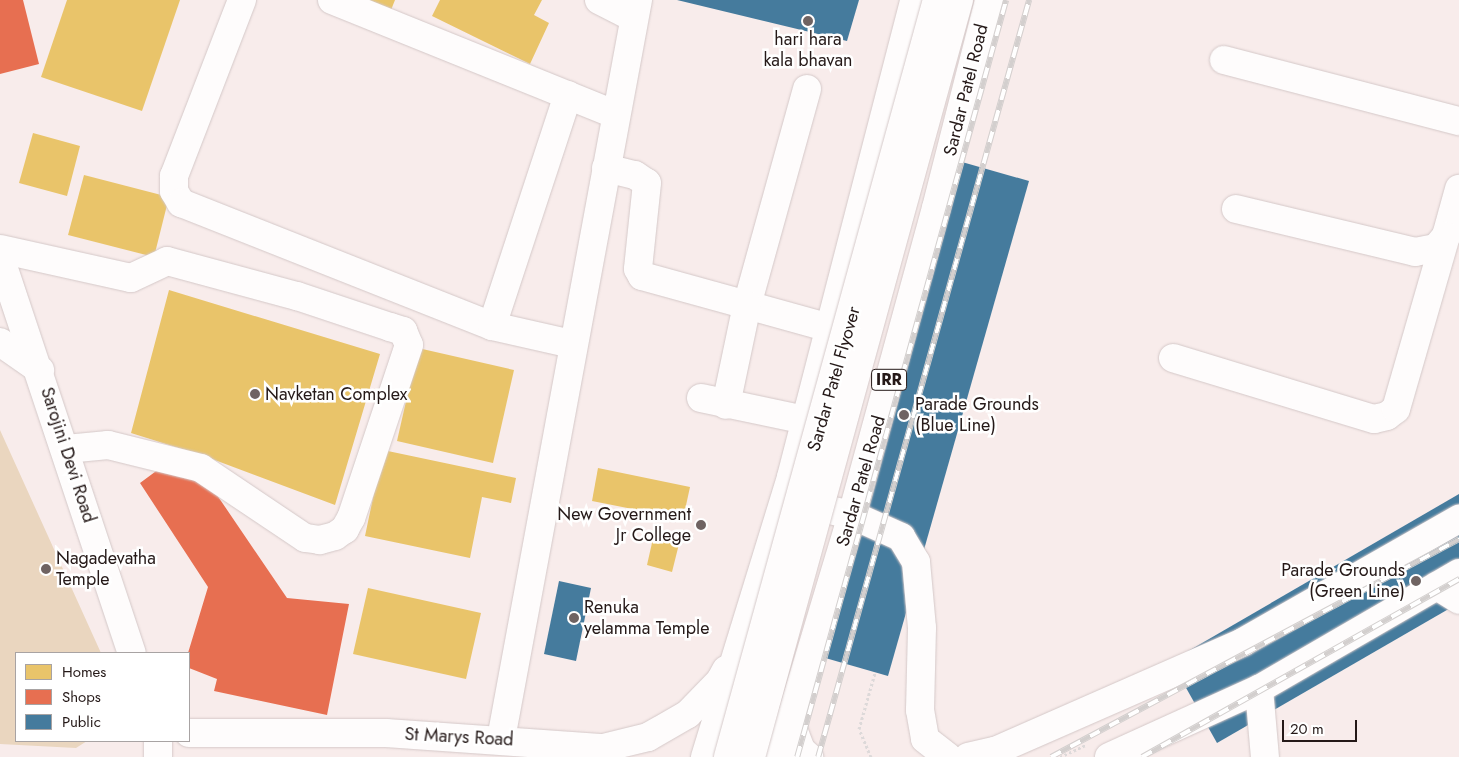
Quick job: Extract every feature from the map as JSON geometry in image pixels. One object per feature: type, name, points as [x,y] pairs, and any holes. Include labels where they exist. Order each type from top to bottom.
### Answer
[{"type":"main road","points":[[242,0],[174,176],[174,192],[181,203],[492,326],[572,344]]},
{"type":"main road","points":[[332,0],[616,115]]},
{"type":"main road","points":[[502,739],[572,344],[636,9],[599,0]]},
{"type":"main road","points":[[706,757],[784,499],[914,0]]},
{"type":"main road","name":"Sardar Patel Flyover","points":[[728,757],[937,0]]},
{"type":"main road","name":"Sardar Patel Flyover","points":[[751,757],[959,0]]},
{"type":"main road","name":"Sardar Patel Road","points":[[779,757],[852,516],[918,276],[989,0]]},
{"type":"main road","points":[[1224,60],[1459,121]]},
{"type":"main road","points":[[805,420],[714,401],[747,305],[807,88]]},
{"type":"main road","points":[[492,326],[568,95]]},
{"type":"main road","points":[[606,168],[635,175],[648,183],[638,269],[642,276],[830,328]]},
{"type":"main road","points":[[1173,358],[1374,419],[1387,416],[1396,409],[1459,189]]},
{"type":"main road","points":[[1236,209],[1415,252],[1436,248],[1446,236]]},
{"type":"main road","points":[[0,249],[131,278],[167,261],[297,296],[404,331],[409,345],[351,518],[345,529],[335,536],[320,540],[305,538],[201,468],[108,445],[66,450]]},
{"type":"main road","name":"Sarojini Devi Road","points":[[0,257],[40,370],[132,652]]},
{"type":"main road","points":[[848,259],[918,276]]},
{"type":"main road","points":[[0,342],[40,370]]},
{"type":"main road","points":[[784,499],[852,516],[901,537],[916,562],[922,628],[920,710],[925,739],[948,757]]},
{"type":"main road","points":[[968,757],[995,751],[1243,642],[1459,519]]},
{"type":"main road","points":[[1109,757],[1259,689],[1452,586]]},
{"type":"main road","name":"St Marys Road","points":[[190,733],[386,733],[502,739],[603,748],[648,737],[688,714],[720,681],[741,639]]},
{"type":"main road","points":[[1259,689],[1265,757]]},
{"type":"main road","points":[[726,691],[724,710],[732,727],[748,738],[766,738],[790,721],[801,750],[808,757]]},
{"type":"main road","points":[[158,742],[158,757]]},
{"type":"path","points":[[871,757],[859,729],[875,673]]},
{"type":"shaded area","points":[[0,430],[101,652],[15,652],[15,742],[85,742],[76,748],[0,744]]},
{"type":"building: Homes","points":[[67,0],[180,0],[142,111],[41,77]]},
{"type":"building: Homes","points":[[365,0],[395,0],[391,10]]},
{"type":"building: Homes","points":[[440,0],[542,0],[534,15],[549,23],[530,64],[432,16]]},
{"type":"building: Homes","points":[[33,133],[80,146],[67,196],[19,183]]},
{"type":"building: Homes","points":[[84,175],[169,197],[154,257],[68,235]]},
{"type":"building: Homes","name":"Navketan Complex","points":[[169,290],[380,354],[335,505],[204,456],[131,433]]},
{"type":"building: Homes","points":[[418,348],[514,370],[493,463],[397,441]]},
{"type":"building: Homes","points":[[383,450],[516,478],[511,503],[482,497],[470,558],[365,536]]},
{"type":"building: Homes","points":[[598,468],[690,487],[683,519],[592,501]]},
{"type":"building: Homes","points":[[654,534],[680,540],[672,572],[647,565]]},
{"type":"building: Homes","points":[[368,588],[481,613],[466,679],[353,654]]},
{"type":"building: Shops","points":[[0,0],[23,0],[39,64],[0,74]]},
{"type":"building: Shops","points":[[163,466],[202,473],[287,598],[349,604],[327,715],[214,691],[217,679],[190,668],[190,652],[188,652],[208,587],[140,483]]},
{"type":"building: Public","name":"hari hara kala bhavan","points":[[677,0],[859,0],[847,41]]},
{"type":"building: Public","points":[[941,156],[1029,181],[888,676],[801,651]]},
{"type":"building: Public","points":[[1459,494],[1459,603],[1217,743],[1171,661]]},
{"type":"building: Public","points":[[559,581],[591,588],[576,661],[544,654]]},
{"type":"railway","points":[[797,757],[1006,0]]},
{"type":"railway","points":[[818,757],[1029,0]]},
{"type":"railway","points":[[1051,757],[1459,539]]},
{"type":"railway","points":[[1142,757],[1459,579]]},
{"type":"place","name":"hari hara kala bhavan","points":[[808,21]]},
{"type":"place","name":"Navketan Complex","points":[[255,394]]},
{"type":"place","name":"Parade Grounds (Blue Line)","points":[[904,415]]},
{"type":"place","name":"New Government Jr College","points":[[701,525]]},
{"type":"place","name":"Nagadevatha Temple","points":[[46,569]]},
{"type":"place","name":"Parade Grounds (Green Line)","points":[[1416,581]]},
{"type":"place","name":"Renuka yelamma Temple","points":[[574,618]]}]
